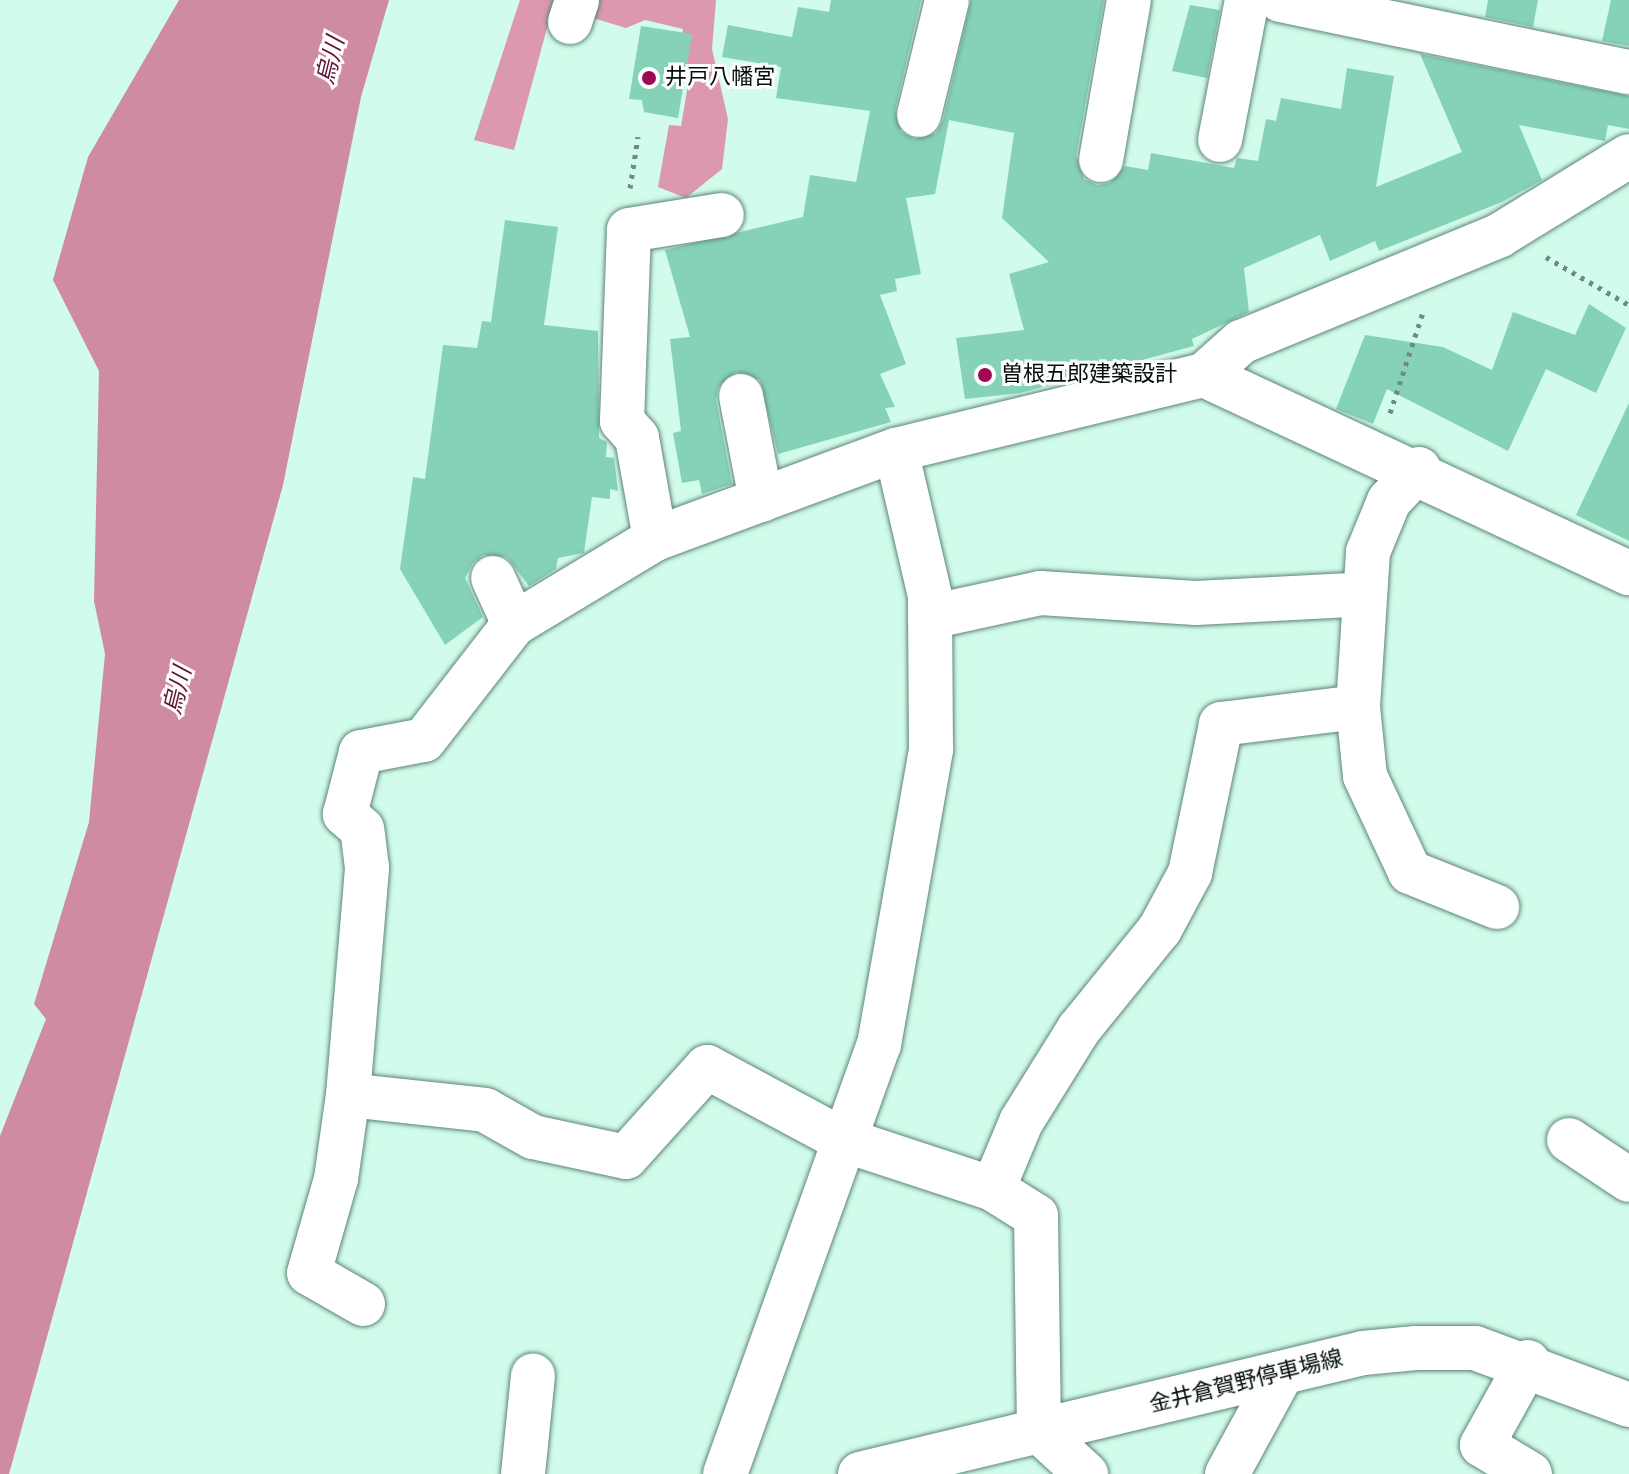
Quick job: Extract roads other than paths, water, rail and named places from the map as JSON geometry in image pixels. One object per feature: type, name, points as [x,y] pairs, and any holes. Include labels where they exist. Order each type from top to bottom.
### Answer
[{"type":"street","points":[[919,115],[947,0]]},
{"type":"street","points":[[1101,160],[1129,0]]},
{"type":"street","points":[[1220,140],[1247,0]]},
{"type":"street","points":[[1280,0],[1441,15],[1629,72]]},
{"type":"street","points":[[363,1304],[309,1273],[336,1179],[348,1095],[367,868],[362,829],[345,814],[361,752],[424,740],[514,624],[655,539],[896,450],[1204,375],[1241,342],[1503,233],[1629,156]]},
{"type":"street","points":[[655,539],[637,438],[622,421],[629,230],[722,215]]},
{"type":"street","points":[[1204,375],[1419,469],[1629,573]]},
{"type":"street","points":[[741,396],[761,500]]},
{"type":"street","points":[[725,1474],[841,1139],[879,1045],[931,749],[930,617],[896,450]]},
{"type":"street","points":[[1419,469],[1389,501],[1368,552],[1358,707],[1365,776],[1410,872],[1497,907]]},
{"type":"street","points":[[493,578],[514,624]]},
{"type":"street","points":[[930,617],[1040,593],[1196,603],[1365,594]]},
{"type":"street","points":[[993,1189],[1021,1122],[1079,1029],[1160,929],[1190,873],[1221,724],[1358,707]]},
{"type":"street","points":[[348,1095],[485,1110],[533,1137],[626,1157],[707,1067],[841,1139],[993,1189],[1036,1216],[1039,1431],[1086,1474]]},
{"type":"street","points":[[1569,1140],[1629,1180]]},
{"type":"street","name":"金井倉賀野停車場線","points":[[860,1474],[1281,1375],[1416,1348],[1475,1348],[1528,1362],[1629,1405]]},
{"type":"street","points":[[1528,1362],[1482,1445],[1530,1474]]},
{"type":"street","points":[[1227,1474],[1281,1375]]},
{"type":"street","points":[[523,1474],[533,1376]]},
{"type":"water","name":"烏川","points":[[179,0],[389,0],[361,97],[283,485],[9,1474],[0,1474],[0,1136],[46,1019],[34,1004],[89,822],[105,654],[94,601],[99,371],[53,280],[88,157]]},
{"type":"place","name":"井戸八幡宮","points":[[649,78]]},
{"type":"place","name":"曽根五郎建築設計","points":[[985,375]]}]
